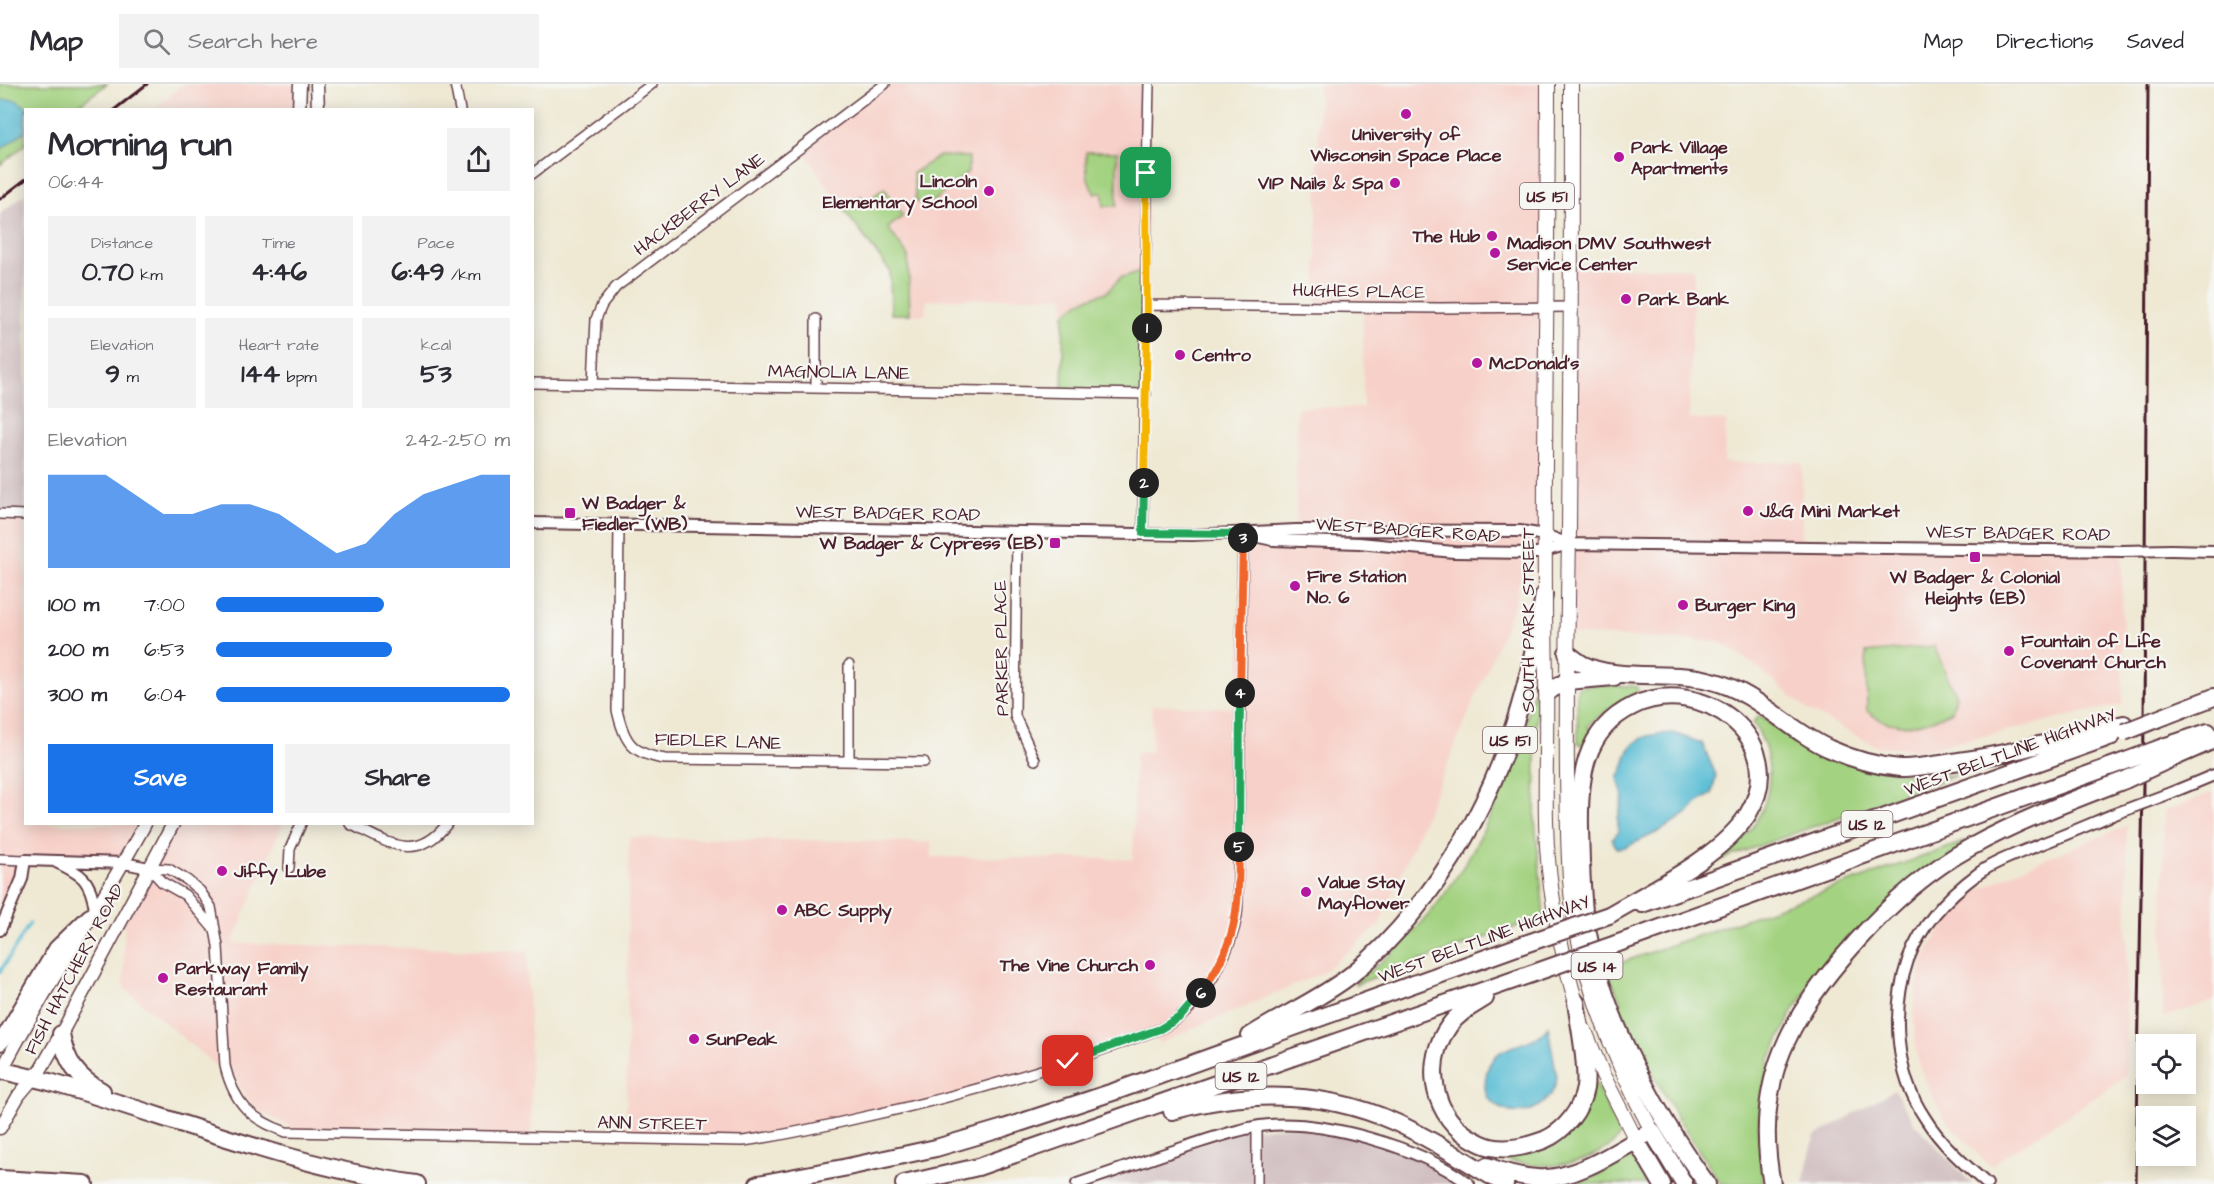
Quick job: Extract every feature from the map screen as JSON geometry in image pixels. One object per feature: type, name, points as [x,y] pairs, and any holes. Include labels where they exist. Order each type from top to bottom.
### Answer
[{"type":"highway","name":"US 151","points":[[1224,1053],[1351,975],[1387,942],[1418,907],[1449,866],[1487,796],[1508,745],[1526,688],[1539,634],[1544,595]]},
{"type":"highway","points":[[1567,653],[1583,664],[1605,671],[1674,675],[1715,681],[1741,692],[1827,748],[1846,756],[1893,767],[1922,767],[1995,756],[2124,728]]},
{"type":"highway","points":[[1546,692],[1567,681],[1633,674]]},
{"type":"highway","name":"US 14","points":[[1609,915],[1709,855],[1738,828],[1752,806],[1759,773],[1756,755],[1740,726],[1713,706],[1693,699],[1669,698],[1633,706],[1615,718],[1596,740],[1588,754],[1581,776],[1580,808],[1584,912],[1606,996],[1620,1034],[1653,1098],[1707,1184]]},
{"type":"highway","name":"WEST BELTLINE HIGHWAY","points":[[758,1184],[843,1168],[958,1141],[1105,1095],[2209,699]]},
{"type":"highway","name":"US 12","points":[[904,1184],[978,1167],[1531,975],[2123,762],[2166,754],[2214,730]]},
{"type":"highway","points":[[1772,1184],[1768,1159],[1769,1095],[1785,1043],[1798,1015],[1836,964],[1877,919],[1936,869],[1970,847],[2049,810],[2125,780],[2166,754],[2214,740]]},
{"type":"highway","points":[[0,1042],[57,949],[93,913]]},
{"type":"highway","points":[[1503,984],[1460,1014],[1448,1026],[1440,1040],[1434,1070],[1440,1105],[1447,1117],[1458,1129],[1479,1143],[1492,1148],[1518,1148],[1549,1138],[1568,1124],[1578,1108],[1585,1088],[1576,1002]]},
{"type":"highway","points":[[61,1034],[63,1048],[70,1066],[87,1084],[195,1128]]},
{"type":"highway","points":[[1,1071],[51,1082],[265,1151],[378,1178],[417,1184]]},
{"type":"highway","points":[[978,1167],[1208,1102],[1260,1095],[1320,1100],[1381,1117],[1419,1135],[1505,1184]]},
{"type":"highway","points":[[1457,1157],[1504,1172],[1538,1178],[1560,1176],[1581,1169],[1652,1131],[1684,1184]]},
{"type":"highway","name":"US 14","points":[[1636,1140],[1662,1184]]},
{"type":"highway","points":[[0,1179],[84,1184]]},
{"type":"main road","points":[[299,108],[300,84]]},
{"type":"main road","points":[[317,84],[318,108]]},
{"type":"main road","name":"SOUTH PARK STREET","points":[[1548,84],[1544,595],[1546,822],[1549,873],[1556,921],[1584,1031],[1636,1140]]},
{"type":"main road","name":"US 151","points":[[1571,84],[1567,653],[1568,863],[1573,903],[1588,978],[1609,1043],[1631,1093],[1652,1131]]},
{"type":"main road","name":"FISH HATCHERY ROAD","points":[[1,1071],[35,1006],[124,863],[144,825]]},
{"type":"main road","name":"FISH HATCHERY ROAD","points":[[0,1128],[19,1095],[41,1069],[61,1034],[172,825]]},
{"type":"street","points":[[455,84],[460,108]]},
{"type":"street","points":[[534,172],[652,84]]},
{"type":"street","name":"HACKBERRY LANE","points":[[593,384],[596,320],[602,305],[616,287],[885,84]]},
{"type":"street","points":[[1143,533],[1147,304],[1146,173],[1149,84]]},
{"type":"street","name":"HUGHES PLACE","points":[[1147,304],[1439,308],[1570,307]]},
{"type":"street","points":[[816,319],[816,387]]},
{"type":"street","name":"MAGNOLIA LANE","points":[[534,383],[1146,394]]},
{"type":"street","points":[[0,514],[24,515]]},
{"type":"street","name":"WEST BADGER ROAD","points":[[534,524],[1243,534],[1289,530],[1529,532],[1569,544]]},
{"type":"street","name":"FIEDLER LANE","points":[[619,525],[617,711],[622,733],[633,747],[648,756],[665,759],[924,762]]},
{"type":"street","name":"PARKER PLACE","points":[[1017,532],[1015,717],[1035,760]]},
{"type":"street","name":"WEST BADGER ROAD","points":[[1243,534],[1273,540],[1359,543],[1429,551],[1545,552],[1569,544],[2214,551]]},
{"type":"street","name":"ANN STREET","points":[[149,868],[169,869],[193,885],[211,907],[218,946],[225,1066],[229,1083],[239,1101],[255,1118],[286,1132],[743,1140],[769,1138],[984,1089],[1160,1029],[1180,1017],[1193,1004],[1213,976],[1230,942],[1237,915],[1243,534]]},
{"type":"street","points":[[849,665],[849,761]]},
{"type":"street","points":[[1987,1184],[1952,1153],[1924,1118],[1910,1088],[1900,1050],[1899,1009],[1908,959],[1929,922],[1958,890],[1981,872],[2012,856],[2214,775]]},
{"type":"street","points":[[289,868],[290,849],[301,825]]},
{"type":"street","points":[[352,825],[393,845],[407,847],[422,846],[436,837],[446,825]]},
{"type":"street","points":[[0,859],[124,863],[149,868],[162,882],[185,895],[214,929]]},
{"type":"street","points":[[0,930],[22,879],[25,860]]},
{"type":"street","points":[[53,861],[79,873],[87,881],[93,893],[93,913]]},
{"type":"street","points":[[1077,1184],[1216,1137],[1257,1127],[1305,1126],[1389,1143],[1456,1174],[1469,1184]]},
{"type":"street","points":[[1257,1127],[1257,1184]]},
{"type":"shaded area","points":[[183,84],[300,84],[299,108],[156,108]]},
{"type":"shaded area","name":"Lincoln Elementary School","points":[[885,84],[1149,84],[1147,269],[1120,278],[1107,292],[1083,300],[1064,314],[1064,296],[927,300],[925,315],[891,314],[890,271],[844,210],[801,147]]},
{"type":"shaded area","points":[[1319,84],[1548,84],[1545,535],[1523,565],[1514,606],[1379,926],[1320,974],[1160,1043],[1149,1034],[984,1089],[769,1138],[626,1139],[629,838],[931,842],[932,857],[1133,859],[1135,754],[1152,751],[1152,705],[1239,708],[1243,534],[1296,530],[1297,407],[1363,408],[1363,308],[1316,307]]},
{"type":"shaded area","points":[[24,195],[24,515],[0,514],[0,214]]},
{"type":"shaded area","points":[[1571,268],[1694,268],[1689,419],[1726,421],[1724,463],[1802,462],[1802,546],[2122,551],[2123,704],[1923,750],[1876,746],[1806,709],[1757,667],[1720,642],[1568,634]]},
{"type":"shaded area","points":[[0,514],[24,515],[24,825],[144,825],[124,863],[25,860],[0,930]]},
{"type":"shaded area","points":[[2214,792],[2214,1001],[2163,1017],[2164,811]]},
{"type":"shaded area","points":[[172,825],[283,825],[232,943],[527,951],[532,1137],[302,1133],[258,1111],[241,1090],[231,1067],[217,1067],[124,988],[124,915]]},
{"type":"shaded area","points":[[2127,826],[2126,1077],[1990,1166],[1943,1116],[1922,1072],[1916,1053],[1913,1006],[1923,961],[1949,917],[1981,889],[2020,869]]},
{"type":"shaded area","points":[[1894,1090],[1915,1124],[1972,1184],[1803,1184],[1814,1137]]},
{"type":"shaded area","points":[[1304,1126],[1389,1143],[1469,1184],[1077,1184],[1246,1129]]},
{"type":"green space","points":[[0,84],[107,84],[74,108],[24,108],[24,146],[0,165]]},
{"type":"green space","points":[[1086,152],[1117,152],[1117,206],[1103,206],[1103,193],[1094,193],[1087,173]]},
{"type":"green space","points":[[939,156],[969,157],[968,172],[933,202],[916,202],[913,173]]},
{"type":"green space","points":[[884,188],[903,216],[888,228],[908,256],[910,314],[891,314],[890,271],[844,210],[861,196],[866,202]]},
{"type":"green space","points":[[1147,269],[1146,394],[1062,392],[1064,314],[1083,300],[1107,292],[1120,278]]},
{"type":"green space","points":[[1934,646],[1956,696],[1952,711],[1920,723],[1898,725],[1877,718],[1867,711],[1866,653]]},
{"type":"green space","points":[[1589,685],[1632,686],[1637,687],[1638,692],[1613,706],[1587,726],[1591,729],[1583,745],[1578,743],[1577,691],[1578,688]]},
{"type":"green space","points":[[1534,690],[1537,691],[1535,820],[1544,917],[1356,984],[1355,982],[1390,954],[1421,923],[1448,889],[1471,853],[1508,775]]},
{"type":"green space","points":[[1759,716],[1822,755],[1835,760],[1917,775],[1957,775],[1714,862],[1746,835],[1763,808],[1769,780],[1769,765],[1766,750],[1753,722]]},
{"type":"green space","points":[[1967,841],[1808,989],[1793,1011],[1770,1059],[1762,1094],[1758,1130],[1763,1184],[1721,1184],[1678,1119],[1635,1041],[1633,1030],[1618,1010],[1616,1005],[1621,1002],[1606,968]]},
{"type":"green space","points":[[1593,1083],[1596,1084],[1620,1135],[1613,1143],[1587,1158],[1565,1164],[1542,1166],[1506,1160],[1503,1155],[1524,1154],[1539,1150],[1561,1137]]},
{"type":"green space","points":[[1628,1156],[1632,1158],[1648,1184],[1573,1184],[1600,1174]]},
{"type":"water","points":[[0,100],[16,100],[28,108],[24,108],[24,132],[0,150]]},
{"type":"water","points":[[1673,733],[1702,743],[1716,775],[1712,794],[1660,831],[1626,847],[1617,848],[1612,840],[1618,832],[1618,818],[1623,797],[1618,778],[1630,748],[1634,743],[1646,737]]},
{"type":"water","points":[[1548,1027],[1557,1077],[1555,1087],[1544,1102],[1536,1108],[1518,1112],[1499,1107],[1489,1099],[1486,1093],[1486,1076],[1490,1064],[1504,1050],[1532,1039]]},
{"type":"waterway","points":[[0,972],[30,923]]},
{"type":"railway","points":[[117,108],[147,84]]},
{"type":"railway","points":[[2136,1184],[2144,727],[2148,84]]},
{"type":"railway","points":[[0,199],[24,181]]},
{"type":"place","name":"University of Wisconsin Space Place","points":[[1406,114]]},
{"type":"place","name":"Park Village Apartments","points":[[1619,157]]},
{"type":"place","name":"VIP Nails & Spa","points":[[1395,183]]},
{"type":"place","name":"Lincoln Elementary School","points":[[989,191]]},
{"type":"place","name":"The Hub","points":[[1492,236]]},
{"type":"place","name":"Madison DMV Southwest Service Center","points":[[1495,253]]},
{"type":"place","name":"Park Bank","points":[[1626,299]]},
{"type":"place","name":"Centro","points":[[1180,355]]},
{"type":"place","name":"McDonald's","points":[[1477,363]]},
{"type":"place","name":"J&G Mini Market","points":[[1748,511]]},
{"type":"place","name":"W Badger & Fiedler (WB)","points":[[570,513]]},
{"type":"place","name":"W Badger & Cypress (EB)","points":[[1055,543]]},
{"type":"place","name":"W Badger & Colonial Heights (EB)","points":[[1975,557]]},
{"type":"place","name":"Fire Station No. 6","points":[[1295,586]]},
{"type":"place","name":"Burger King","points":[[1683,605]]},
{"type":"place","name":"Fountain of Life Covenant Church","points":[[2009,651]]},
{"type":"place","name":"Jiffy Lube","points":[[222,871]]},
{"type":"place","name":"Value Stay Mayflower","points":[[1306,892]]},
{"type":"place","name":"ABC Supply","points":[[782,910]]},
{"type":"place","name":"The Vine Church","points":[[1150,965]]},
{"type":"place","name":"Parkway Family Restaurant","points":[[163,978]]},
{"type":"place","name":"SunPeak","points":[[694,1039]]},
{"type":"route","points":[[1068,1061],[1160,1029],[1180,1017],[1193,1004],[1213,976],[1230,942],[1237,915],[1243,534],[1143,533],[1147,304],[1146,173]]}]
